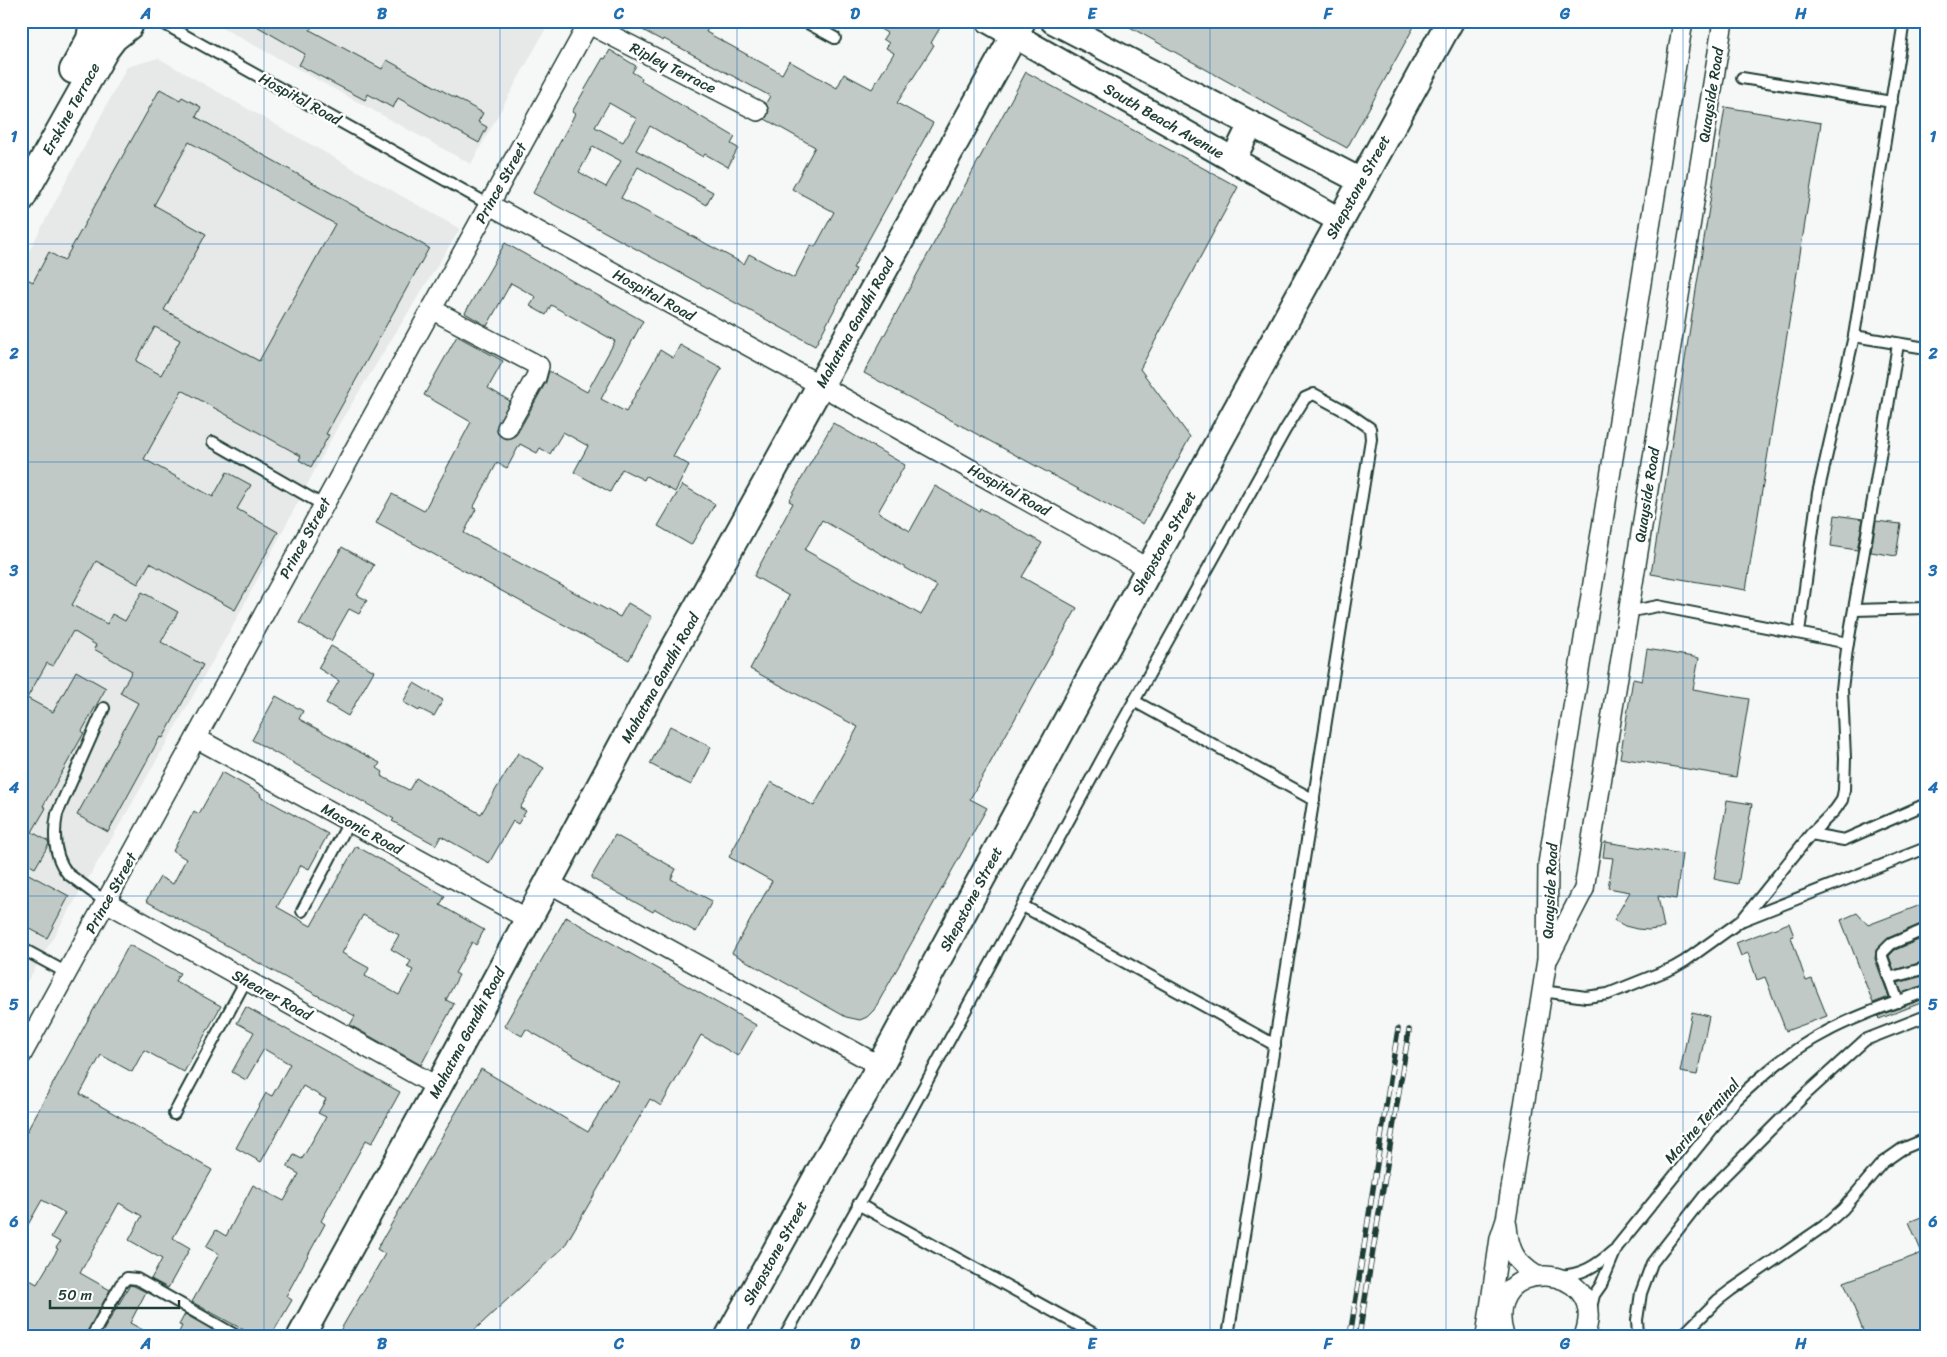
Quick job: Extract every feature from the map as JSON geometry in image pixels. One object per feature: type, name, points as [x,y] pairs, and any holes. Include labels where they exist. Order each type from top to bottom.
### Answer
[{"type":"main road","name":"Erskine Terrace","points":[[21,162],[90,39],[93,21]]},
{"type":"main road","name":"Shepstone Street","points":[[729,1336],[828,1155],[880,1066],[1149,569],[1450,21]]},
{"type":"main road","name":"Erskine Terrace","points":[[21,199],[105,50],[125,23]]},
{"type":"main road","name":"Mahatma Gandhi Road","points":[[301,1336],[438,1087],[663,669],[1018,29]]},
{"type":"street","name":"South Beach Avenue","points":[[989,21],[1018,29],[1127,100],[1340,220]]},
{"type":"street","points":[[1053,21],[1361,181]]},
{"type":"street","name":"Quayside Road","points":[[1492,1334],[1494,1278],[1500,1238],[1506,1220],[1547,960],[1548,864],[1682,21]]},
{"type":"street","name":"Quayside Road","points":[[1547,960],[1584,889],[1723,21]]},
{"type":"street","name":"Prince Street","points":[[21,1056],[589,23]]},
{"type":"street","name":"Ripley Terrace","points":[[589,23],[758,111]]},
{"type":"street","points":[[1127,100],[1144,69]]},
{"type":"street","points":[[1233,160],[1251,124]]},
{"type":"street","name":"Hospital Road","points":[[488,204],[820,385],[1149,569]]},
{"type":"street","points":[[431,309],[539,366],[536,377],[507,428]]},
{"type":"street","name":"Masonic Road","points":[[196,738],[528,919]]},
{"type":"street","points":[[548,883],[880,1066]]},
{"type":"street","name":"Shearer Road","points":[[106,902],[438,1087]]},
{"type":"street","points":[[1506,1220],[1508,1243],[1513,1254],[1519,1264],[1535,1275]]},
{"type":"street","points":[[1492,1334],[1502,1306],[1511,1290],[1522,1280],[1535,1275],[1556,1276],[1569,1282],[1579,1292],[1586,1304],[1588,1329]]},
{"type":"street","points":[[1494,1278],[1502,1306]]},
{"type":"lane","name":"Hospital Road","points":[[159,21],[488,204]]},
{"type":"lane","points":[[804,21],[835,38]]},
{"type":"lane","points":[[1799,632],[1818,493],[1854,336],[1904,21]]},
{"type":"lane","points":[[1742,78],[1892,102]]},
{"type":"lane","points":[[1854,336],[1926,348]]},
{"type":"lane","points":[[1742,920],[1811,834],[1835,810],[1842,800],[1844,790],[1842,689],[1898,344]]},
{"type":"lane","points":[[785,1336],[1134,701],[1297,410],[1310,395],[1314,394],[1367,426],[1371,432],[1371,439],[1228,1336]]},
{"type":"lane","points":[[212,442],[323,506]]},
{"type":"lane","points":[[1627,612],[1658,606],[1848,643]]},
{"type":"lane","points":[[1854,610],[1926,608]]},
{"type":"lane","points":[[1134,701],[1314,800]]},
{"type":"lane","points":[[104,708],[57,814],[54,831],[57,851],[63,868],[68,874],[106,902]]},
{"type":"lane","points":[[1811,834],[1844,840],[1926,804]]},
{"type":"lane","points":[[302,911],[349,822]]},
{"type":"lane","points":[[1542,991],[1586,997],[1608,994],[1673,968],[1742,920],[1926,848]]},
{"type":"lane","points":[[1023,906],[1275,1045]]},
{"type":"lane","points":[[1898,1002],[1882,957],[1885,949],[1891,944],[1926,929]]},
{"type":"lane","points":[[21,948],[67,973]]},
{"type":"lane","points":[[1889,978],[1926,968]]},
{"type":"lane","points":[[174,1114],[246,980]]},
{"type":"lane","name":"Marine Terminal","points":[[1588,1329],[1594,1295],[1601,1285],[1617,1247],[1734,1102],[1779,1061],[1812,1040],[1841,1024],[1926,991]]},
{"type":"lane","points":[[1638,1336],[1637,1320],[1641,1293],[1652,1263],[1704,1195],[1864,1040],[1926,1016]]},
{"type":"lane","points":[[1682,1336],[1718,1300],[1751,1275],[1824,1226],[1843,1209],[1882,1163],[1902,1149],[1926,1139]]},
{"type":"lane","points":[[858,1204],[1098,1336]]},
{"type":"lane","points":[[1556,1276],[1573,1275],[1583,1272],[1603,1260],[1617,1247]]},
{"type":"lane","points":[[92,1336],[120,1284],[128,1278],[138,1279],[237,1336]]},
{"type":"shaded area","points":[[210,21],[550,21],[471,164]]},
{"type":"shaded area","points":[[158,58],[460,229],[339,424],[237,618],[130,807],[21,992],[21,266],[127,67]]},
{"type":"building","points":[[248,21],[315,21],[310,30],[382,69],[387,60],[483,113],[478,122],[487,127],[479,143],[398,98],[393,108],[368,94],[365,100],[299,65],[305,54]]},
{"type":"building","points":[[626,21],[712,21],[706,32],[782,74],[789,61],[837,88],[844,74],[872,89],[894,53],[886,48],[889,43],[883,39],[887,33],[867,21],[933,21],[941,26],[931,43],[934,45],[897,103],[933,123],[853,268],[856,269],[815,346],[533,193],[575,114],[572,112],[603,58],[605,59],[610,50],[636,66],[632,72],[642,78],[641,81],[735,137],[731,144],[738,148],[728,167],[705,154],[703,157],[650,126],[636,150],[713,192],[706,205],[638,167],[621,198],[744,264],[749,254],[794,278],[811,245],[815,247],[834,212],[792,189],[815,147],[765,119],[769,111],[766,103],[770,96],[664,39],[663,41]],"holes":[[[609,103],[637,119],[623,142],[595,127]],[[593,146],[621,161],[606,187],[579,172]]]},
{"type":"building","points":[[1119,21],[1417,21],[1347,148]]},
{"type":"building","points":[[1026,72],[1238,187],[1140,369],[1190,437],[1143,524],[864,373]]},
{"type":"building","points":[[160,89],[180,100],[182,97],[201,107],[196,117],[429,248],[326,434],[329,435],[311,467],[299,460],[301,456],[182,390],[144,459],[213,497],[227,472],[251,485],[237,509],[278,532],[235,610],[150,563],[138,584],[96,561],[72,605],[107,624],[112,614],[125,621],[142,592],[178,612],[161,642],[203,665],[163,738],[160,737],[108,832],[77,815],[138,703],[120,693],[132,671],[94,649],[96,645],[73,631],[53,666],[47,663],[27,698],[53,712],[76,671],[106,688],[82,731],[84,733],[43,806],[46,808],[32,832],[48,841],[49,844],[35,868],[21,860],[21,290],[27,279],[33,282],[49,252],[64,261]],"holes":[[[189,142],[335,224],[259,361],[164,310],[206,234],[154,205]],[[155,327],[180,340],[161,375],[136,361]]]},
{"type":"building","points":[[1725,107],[1821,123],[1746,590],[1651,574]]},
{"type":"building","points":[[505,243],[643,321],[601,399],[626,412],[660,350],[673,358],[680,345],[722,368],[673,456],[689,465],[675,492],[646,476],[644,480],[622,469],[610,492],[574,472],[588,446],[563,432],[550,454],[540,448],[537,453],[520,444],[507,468],[497,463],[473,508],[476,509],[464,533],[620,617],[628,603],[652,617],[629,660],[376,523],[392,494],[424,511],[471,422],[424,395],[457,336],[503,361],[488,388],[510,401],[496,428],[498,434],[507,439],[517,434],[546,382],[549,371],[587,392],[615,341],[551,305],[546,315],[530,306],[536,297],[511,283],[487,326],[465,313]]},
{"type":"building","points":[[833,423],[905,465],[878,512],[910,531],[935,486],[979,511],[980,508],[1042,543],[1022,577],[1077,608],[970,799],[987,808],[874,1010],[867,1017],[860,1020],[846,1017],[732,953],[772,881],[729,857],[752,814],[771,782],[814,806],[858,727],[750,669],[789,596],[754,576],[793,503],[789,501]],"holes":[[[822,520],[937,586],[921,615],[805,550]]]},
{"type":"building","points":[[682,485],[715,504],[691,545],[658,526]]},
{"type":"building","points":[[1835,515],[1863,519],[1857,550],[1831,546]]},
{"type":"building","points":[[1876,521],[1901,524],[1896,556],[1871,552]]},
{"type":"building","points":[[342,547],[374,565],[357,595],[367,600],[359,614],[349,609],[331,641],[299,623]]},
{"type":"building","points":[[331,646],[374,671],[348,716],[326,703],[339,681],[318,668]]},
{"type":"building","points":[[1647,649],[1699,658],[1693,689],[1749,699],[1736,777],[1620,758],[1633,679],[1642,681]]},
{"type":"building","points":[[414,683],[443,700],[434,716],[420,709],[419,711],[403,702]]},
{"type":"building","points":[[276,696],[303,711],[299,719],[380,763],[377,768],[383,772],[381,776],[409,790],[416,778],[481,814],[518,753],[544,768],[520,808],[526,811],[518,824],[513,821],[489,863],[441,836],[436,845],[392,821],[394,819],[252,740]]},
{"type":"building","points":[[670,726],[711,747],[691,785],[650,764]]},
{"type":"building","points":[[222,772],[261,794],[260,796],[328,834],[309,869],[301,865],[277,907],[311,926],[356,846],[445,896],[440,905],[484,930],[476,945],[472,942],[455,973],[459,975],[446,1000],[454,1004],[421,1065],[350,1025],[355,1016],[146,901],[160,877],[173,884],[186,859],[173,851],[194,811],[199,814]],"holes":[[[363,915],[399,935],[391,949],[411,961],[407,967],[413,970],[399,995],[365,976],[369,968],[342,953]]]},
{"type":"building","points":[[1727,800],[1752,804],[1738,884],[1714,879]]},
{"type":"building","points":[[615,835],[676,869],[671,879],[712,901],[696,932],[655,909],[653,912],[591,878]]},
{"type":"building","points":[[1605,842],[1682,854],[1676,899],[1658,896],[1664,928],[1637,929],[1625,926],[1614,920],[1630,892],[1608,888],[1613,858],[1603,857]]},
{"type":"building","points":[[21,870],[69,896],[47,938],[21,924]]},
{"type":"building","points":[[1926,903],[1926,922],[1888,938],[1876,950],[1875,959],[1889,997],[1873,1003],[1841,920],[1857,913],[1868,925]]},
{"type":"building","points":[[566,917],[756,1025],[738,1056],[701,1035],[661,1106],[650,1099],[564,1247],[468,1336],[337,1336],[385,1254],[377,1249],[481,1069],[588,1132],[618,1081],[526,1029],[522,1036],[504,1026]]},
{"type":"building","points":[[1789,923],[1794,936],[1791,937],[1806,981],[1812,979],[1827,1016],[1786,1031],[1765,977],[1757,980],[1748,953],[1741,956],[1736,943]]},
{"type":"building","points":[[1926,937],[1926,961],[1894,970],[1889,956],[1895,950]]},
{"type":"building","points":[[129,945],[180,973],[175,981],[221,1006],[184,1072],[144,1050],[132,1072],[101,1055],[80,1094],[212,1170],[173,1238],[190,1248],[168,1288],[151,1279],[162,1259],[129,1240],[142,1216],[119,1203],[80,1273],[110,1290],[85,1336],[31,1336],[21,1327],[21,1275],[37,1284],[58,1249],[56,1248],[60,1242],[51,1237],[65,1213],[42,1200],[21,1237],[21,1142]]},
{"type":"building","points":[[1926,975],[1926,984],[1902,993],[1898,983]]},
{"type":"building","points":[[1926,998],[1926,1001],[1879,1019],[1878,1016]]},
{"type":"building","points":[[246,1007],[400,1092],[372,1143],[366,1140],[321,1221],[325,1224],[286,1296],[292,1300],[271,1336],[255,1336],[192,1302],[219,1254],[206,1247],[216,1230],[226,1236],[253,1185],[284,1201],[299,1174],[287,1167],[294,1155],[302,1159],[326,1117],[318,1113],[326,1099],[303,1086],[261,1162],[236,1148],[266,1093],[272,1096],[290,1064],[264,1049],[246,1080],[232,1072],[254,1032],[237,1023]]},
{"type":"building","points":[[1692,1012],[1709,1016],[1697,1075],[1680,1072]]},
{"type":"building","points":[[1926,1215],[1926,1336],[1865,1336],[1844,1282],[1922,1253],[1909,1222]]},
{"type":"building","points":[[130,1285],[146,1292],[130,1323],[154,1336],[100,1336]]},
{"type":"building","points":[[185,1314],[221,1335],[177,1336],[182,1326],[179,1325]]},
{"type":"railway","points":[[1350,1336],[1398,1029]]},
{"type":"railway","points":[[1359,1336],[1409,1030]]}]
